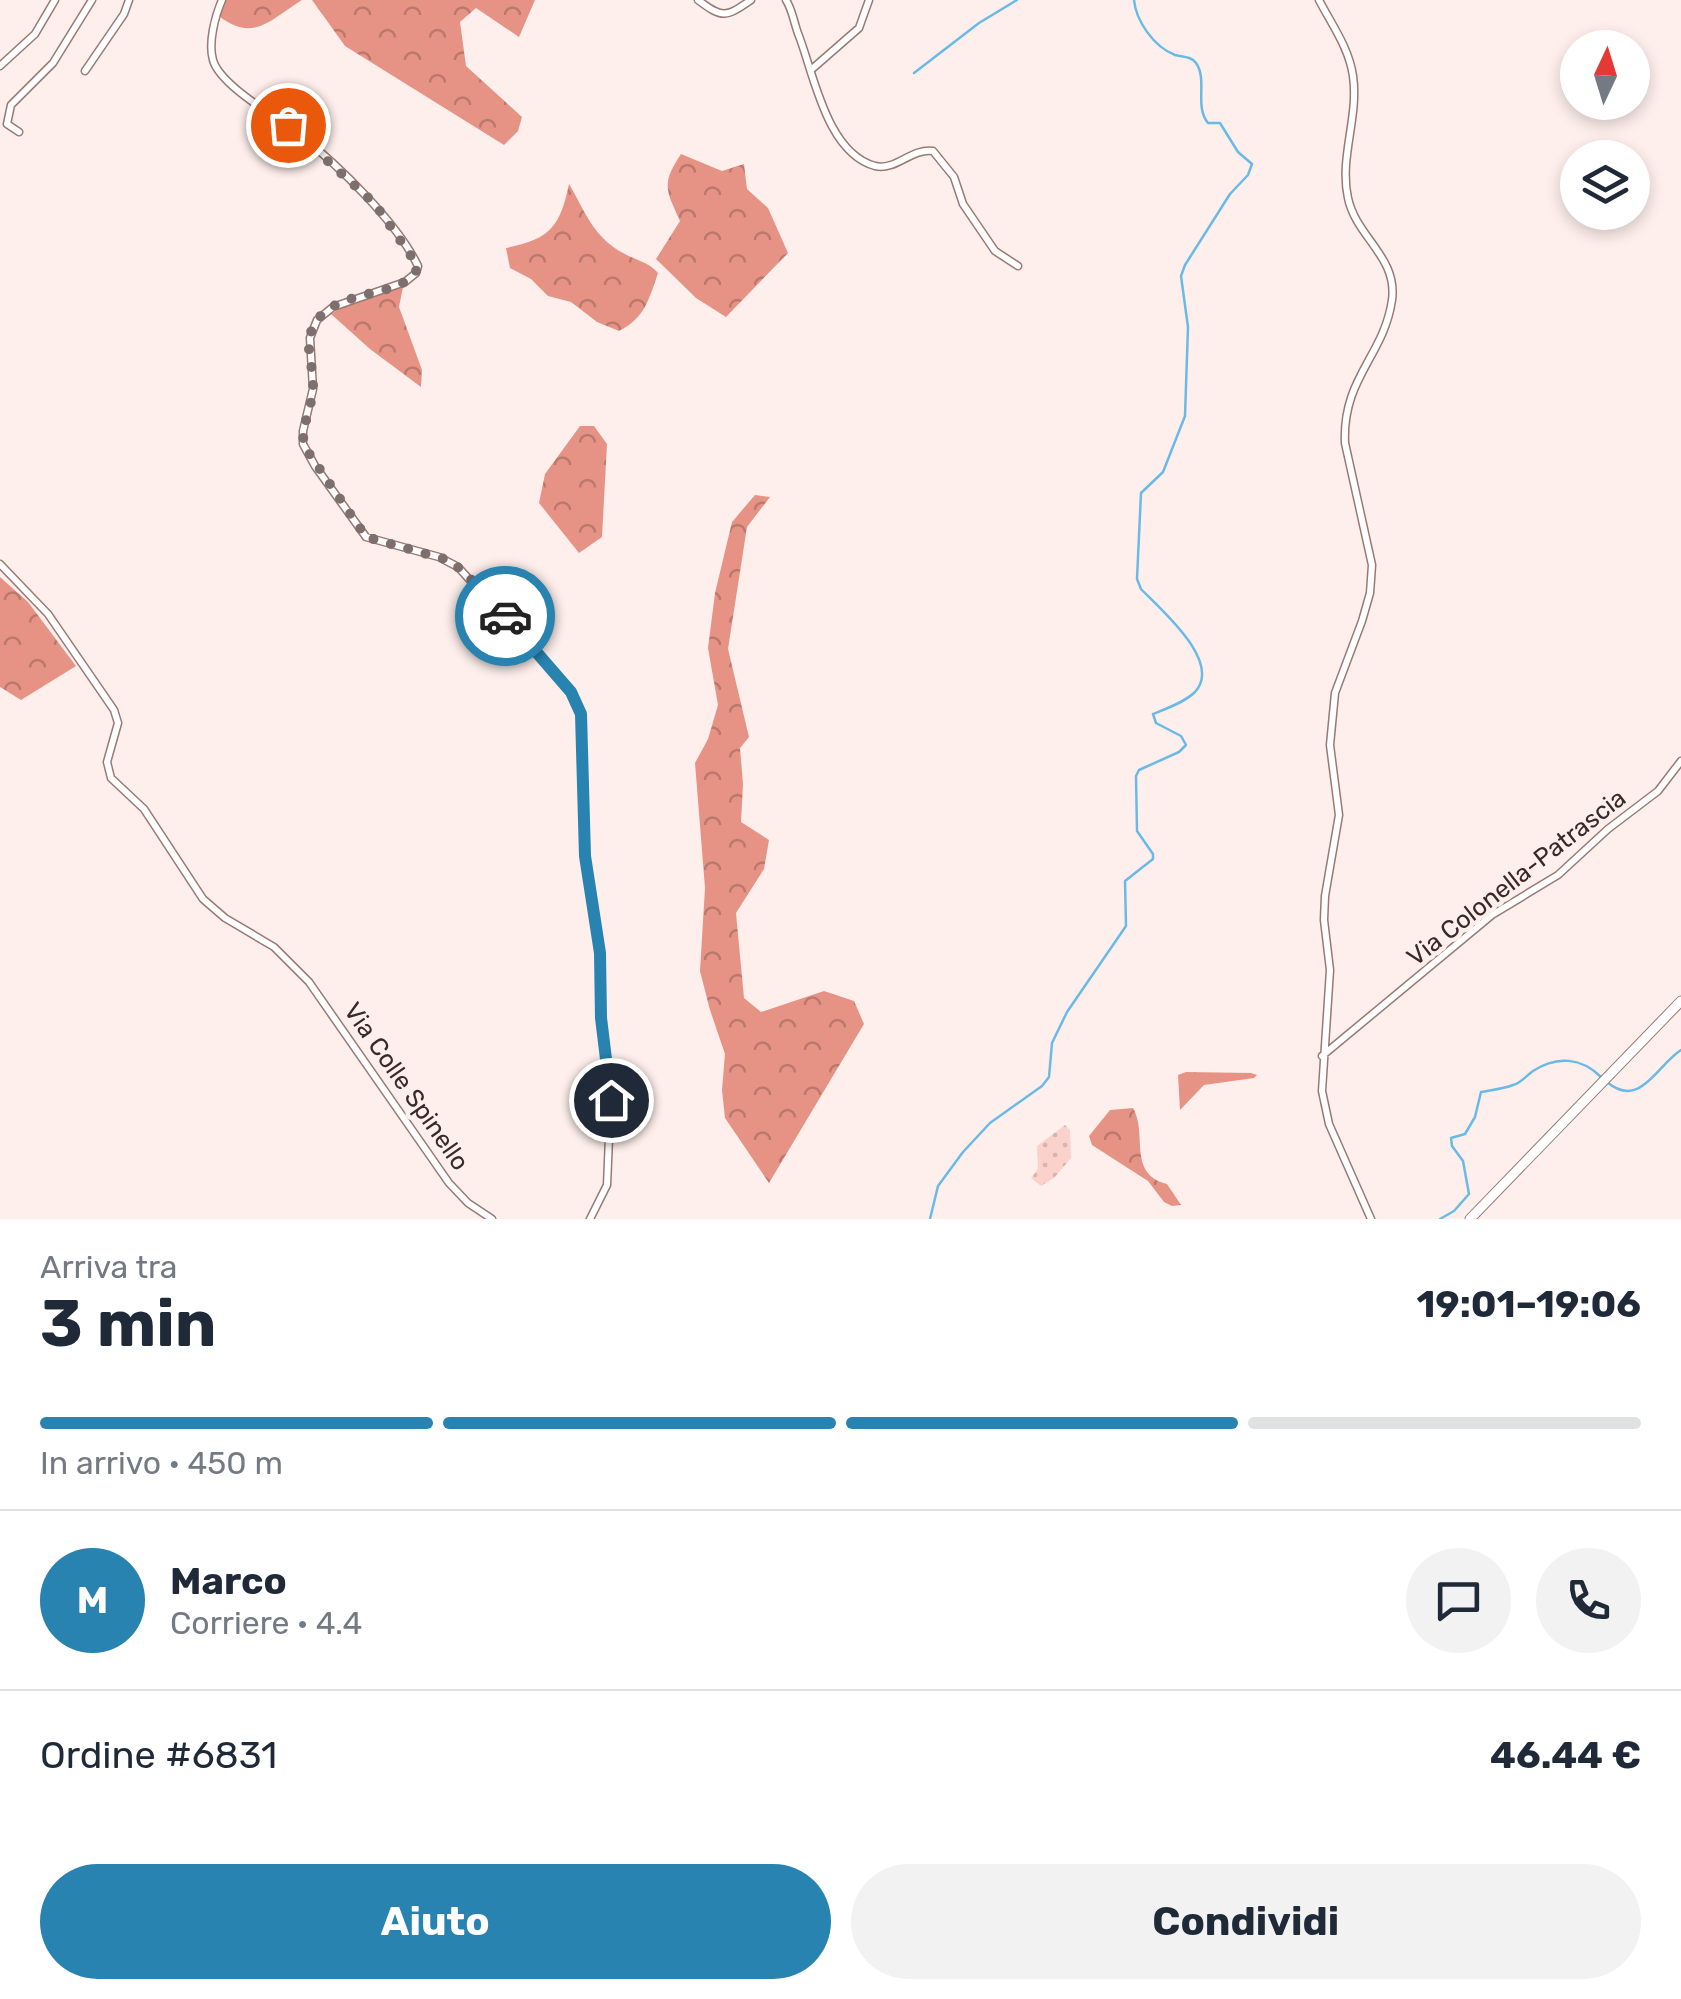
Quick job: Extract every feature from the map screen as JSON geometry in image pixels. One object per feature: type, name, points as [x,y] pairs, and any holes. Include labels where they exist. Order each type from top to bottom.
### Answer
[{"type":"main road","points":[[1470,1219],[1681,1001]]},
{"type":"street","points":[[0,66],[35,34],[55,0]]},
{"type":"street","points":[[19,132],[7,124],[9,108],[53,63],[92,0]]},
{"type":"street","points":[[85,71],[124,14],[129,0]]},
{"type":"street","points":[[222,0],[212,52],[217,69],[311,144],[369,198],[418,266],[414,276],[404,282],[341,302],[314,324],[309,345],[312,398],[302,434],[307,452],[366,537],[439,556],[458,567],[568,688],[580,709],[585,856],[598,941],[601,1018],[611,1096],[607,1186],[590,1219]]},
{"type":"street","points":[[698,0],[725,15],[751,0]]},
{"type":"street","points":[[786,0],[812,69],[818,100],[845,144],[880,167],[918,151],[933,150],[954,177],[964,204],[995,251],[1018,266]]},
{"type":"street","points":[[812,69],[859,28],[869,0]]},
{"type":"street","points":[[1319,0],[1340,36],[1354,81],[1347,148],[1348,197],[1356,222],[1386,262],[1393,288],[1384,331],[1348,399],[1344,424],[1348,460],[1372,564],[1370,593],[1334,704],[1330,745],[1339,814],[1324,920],[1330,970],[1322,1090],[1328,1124],[1372,1219]]},
{"type":"street","name":"Via Colle Spinello","points":[[0,564],[48,614],[116,713],[117,726],[107,766],[112,780],[144,808],[207,902],[225,918],[269,943],[296,968],[320,996],[449,1184],[492,1219]]},
{"type":"street","name":"Via Colonella-Patrascia","points":[[1322,1056],[1492,915],[1558,875],[1658,791],[1681,761]]},
{"type":"shaded area","points":[[1065,1125],[1070,1130],[1071,1158],[1054,1178],[1041,1186],[1031,1178],[1038,1169],[1037,1146]]},
{"type":"green space","points":[[226,0],[302,0],[271,21],[243,28],[220,17]]},
{"type":"green space","points":[[312,0],[535,0],[519,37],[476,8],[460,22],[466,66],[522,117],[518,131],[504,145],[345,46]]},
{"type":"green space","points":[[681,154],[722,171],[744,164],[747,189],[768,208],[788,253],[726,317],[696,298],[656,259],[680,221],[671,202],[668,180]]},
{"type":"green space","points":[[569,184],[604,239],[658,273],[640,314],[619,331],[597,322],[571,302],[548,296],[531,279],[510,268],[506,248],[533,240],[551,229],[562,211]]},
{"type":"green space","points":[[403,287],[399,307],[422,370],[421,387],[331,314],[356,299]]},
{"type":"green space","points":[[580,426],[594,426],[607,444],[602,537],[579,553],[539,503],[545,474]]},
{"type":"green space","points":[[755,495],[770,497],[747,527],[728,649],[749,737],[740,748],[741,822],[769,840],[764,869],[736,913],[744,998],[761,1012],[824,991],[854,1001],[864,1024],[769,1183],[725,1118],[725,1054],[700,971],[705,888],[695,763],[708,739],[718,705],[708,648],[715,593],[732,522]]},
{"type":"green space","points":[[0,577],[28,602],[76,666],[21,700],[0,687]]},
{"type":"green space","points":[[1178,1075],[1257,1075],[1204,1085],[1180,1110]]},
{"type":"green space","points":[[1133,1108],[1147,1172],[1167,1184],[1181,1205],[1164,1202],[1148,1181],[1092,1145],[1089,1136],[1110,1110]]},
{"type":"waterway","points":[[914,73],[979,23],[1017,0]]},
{"type":"waterway","points":[[930,1219],[938,1186],[963,1152],[990,1123],[1049,1077],[1052,1043],[1067,1012],[1126,926],[1125,881],[1153,859],[1137,831],[1136,776],[1139,770],[1186,745],[1181,736],[1156,723],[1153,714],[1191,696],[1202,680],[1201,666],[1186,637],[1141,589],[1137,579],[1141,493],[1163,472],[1185,416],[1188,327],[1181,276],[1252,164],[1238,152],[1220,123],[1208,123],[1204,116],[1196,63],[1167,51],[1153,40],[1138,16],[1134,0]]},
{"type":"waterway","points":[[1607,1082],[1629,1091],[1639,1088],[1681,1050]]},
{"type":"waterway","points":[[1440,1219],[1454,1211],[1469,1194],[1463,1161],[1451,1138],[1465,1134],[1475,1117],[1481,1092],[1516,1084],[1542,1066],[1560,1061],[1586,1066],[1601,1077]]},
{"type":"way so far","points":[[288,125],[375,204],[418,266],[414,276],[404,282],[341,302],[317,320],[309,342],[314,376],[303,444],[366,537],[448,560],[505,616]]},
{"type":"route","points":[[505,616],[571,692],[581,714],[585,856],[600,953],[601,1018],[611,1100]]}]
